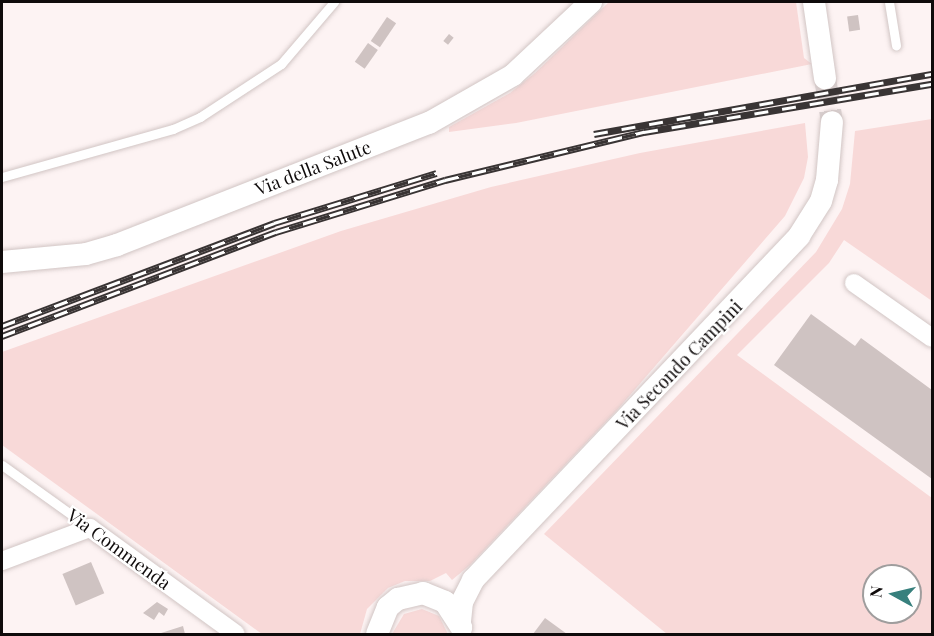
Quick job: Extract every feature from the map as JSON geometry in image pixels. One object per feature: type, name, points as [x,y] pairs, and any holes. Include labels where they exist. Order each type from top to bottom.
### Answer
[{"type":"street","name":"Via della Salute","points":[[2,262],[86,254],[117,245],[429,123],[513,75],[591,2]]},
{"type":"street","points":[[814,2],[825,78]]},
{"type":"street","name":"Via Secondo Campini","points":[[461,628],[462,602],[473,580],[799,236],[821,201],[827,180],[832,122]]},
{"type":"street","points":[[854,283],[933,338]]},
{"type":"street","points":[[2,561],[90,528]]},
{"type":"street","name":"Via Commenda","points":[[90,528],[236,634]]},
{"type":"street","name":"Via Secondo Campini","points":[[377,634],[388,607],[398,599],[423,593],[451,591],[473,580]]},
{"type":"street","points":[[423,593],[445,602],[461,628]]},
{"type":"lane","points":[[2,177],[173,129],[200,117],[280,64],[334,2]]},
{"type":"lane","points":[[889,2],[896,45]]},
{"type":"lane","name":"Via Commenda","points":[[2,465],[90,528]]},
{"type":"shaded area","points":[[609,2],[796,2],[804,58],[812,64],[516,123],[449,132],[449,127],[510,93],[535,73]]},
{"type":"shaded area","points":[[932,119],[932,301],[844,240],[829,263],[737,355],[932,498],[932,634],[667,634],[544,534],[816,252],[842,209],[850,184],[855,131]]},
{"type":"shaded area","points":[[805,123],[808,157],[804,178],[785,216],[618,409],[470,565],[452,580],[446,573],[430,581],[405,581],[388,588],[367,609],[360,634],[262,634],[2,445],[2,352],[341,231],[491,187],[640,153]]},
{"type":"shaded area","points":[[422,609],[439,616],[448,634],[392,634],[404,614]]},
{"type":"building","points":[[858,15],[860,30],[849,31],[847,17]]},
{"type":"building","points":[[387,17],[396,23],[380,47],[371,41]]},
{"type":"building","points":[[449,34],[454,38],[448,45],[443,41]]},
{"type":"building","points":[[368,43],[378,50],[365,69],[355,62]]},
{"type":"building","points":[[811,314],[855,346],[861,338],[932,390],[932,479],[774,365]]},
{"type":"building","points":[[91,562],[104,593],[76,605],[62,574]]},
{"type":"building","points":[[157,602],[168,609],[164,616],[159,612],[154,620],[143,613]]},
{"type":"building","points":[[545,618],[567,634],[533,634]]},
{"type":"building","points":[[183,626],[185,634],[158,634]]},
{"type":"tunnel","points":[[825,78],[832,122]]},
{"type":"railway","points":[[594,134],[932,74]]},
{"type":"railway","points":[[2,336],[276,232],[445,180],[644,132],[932,84]]},
{"type":"railway","points":[[2,326],[274,223],[437,173]]}]
